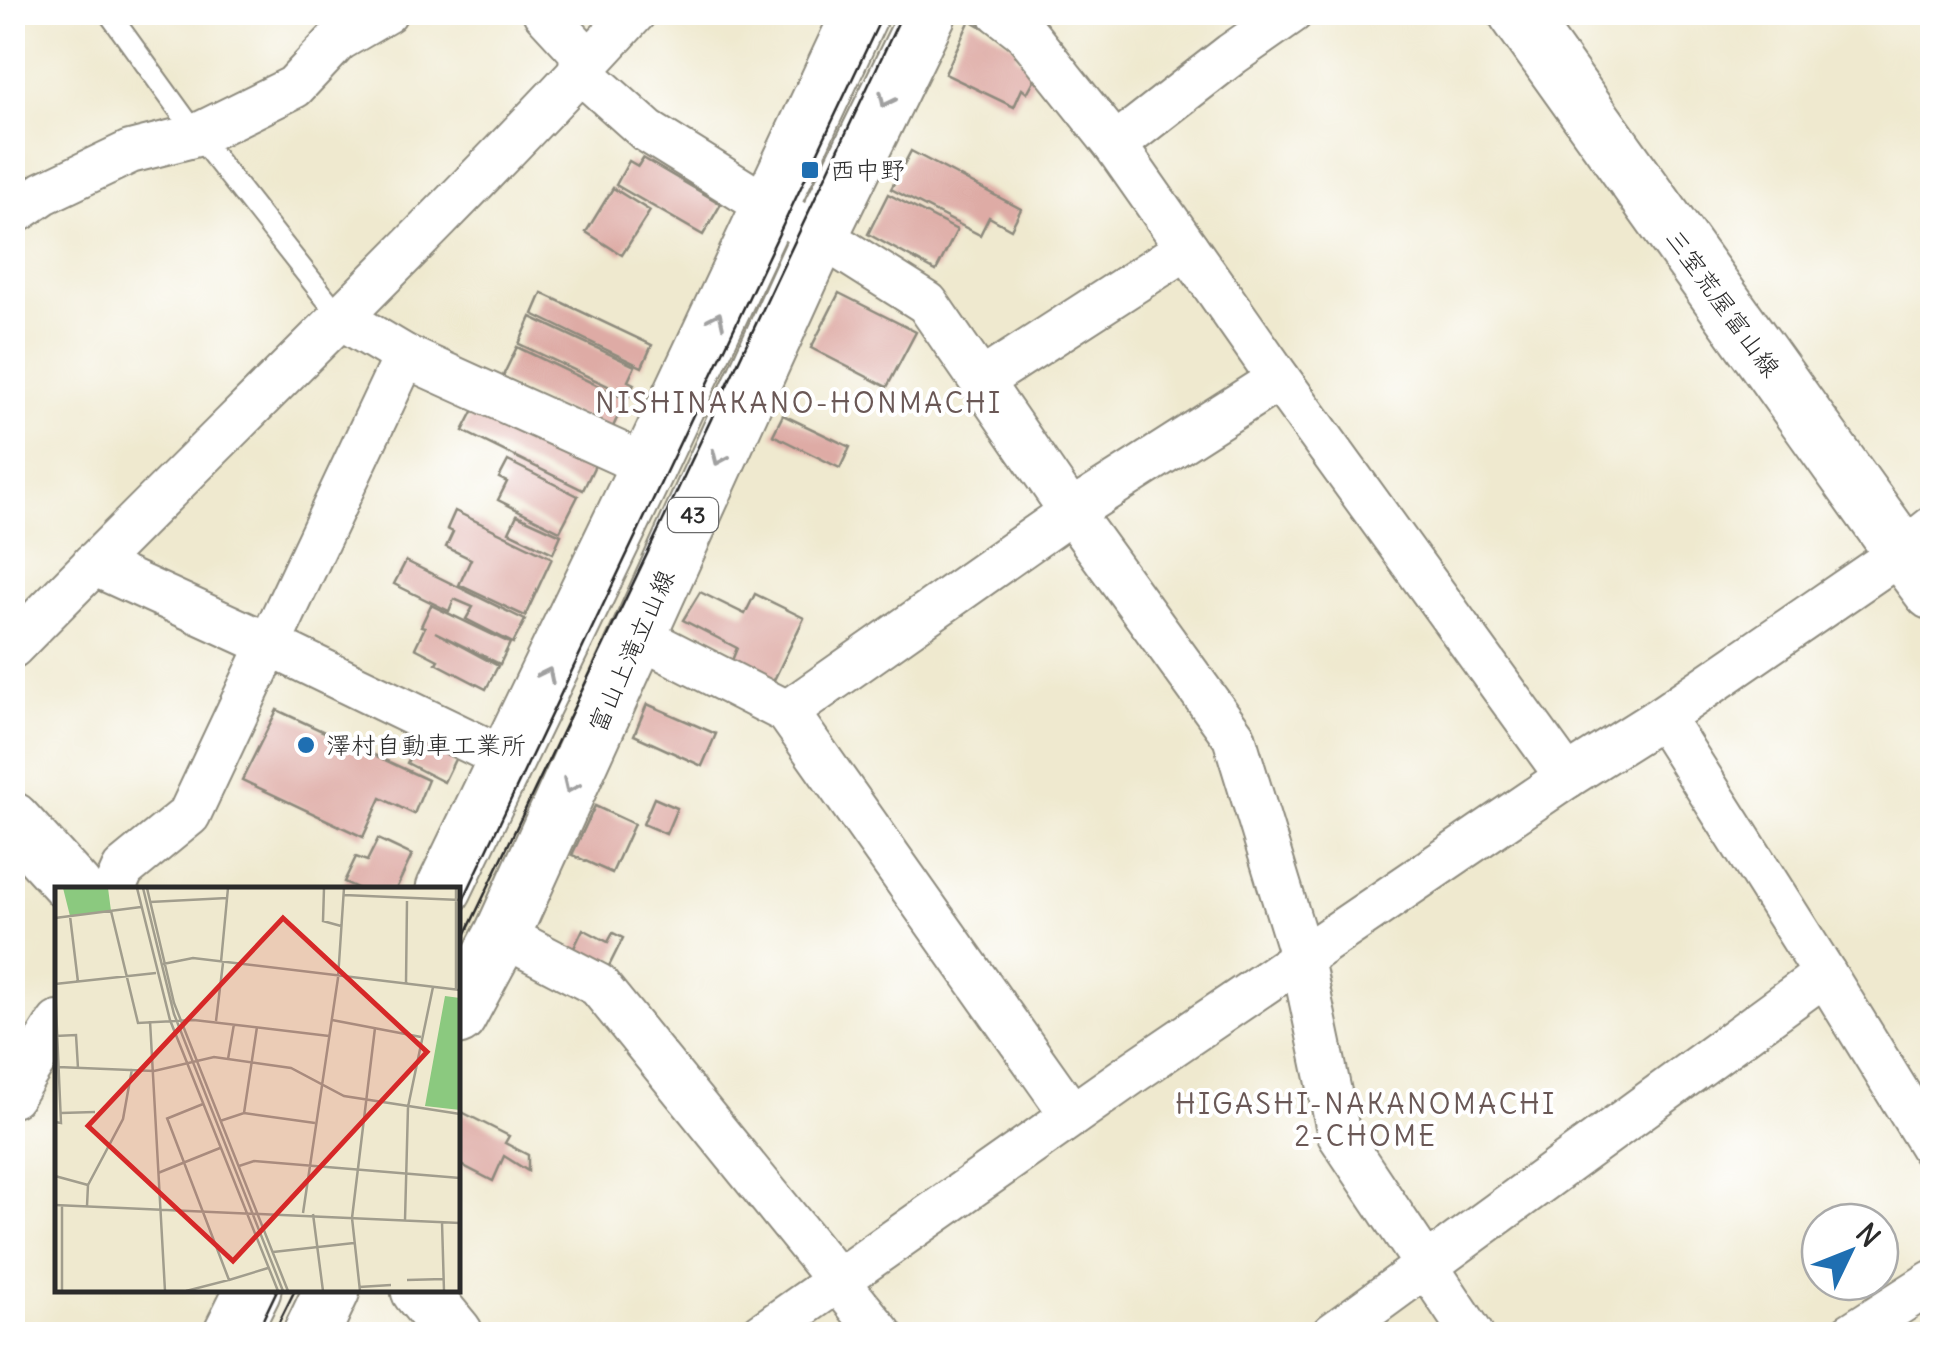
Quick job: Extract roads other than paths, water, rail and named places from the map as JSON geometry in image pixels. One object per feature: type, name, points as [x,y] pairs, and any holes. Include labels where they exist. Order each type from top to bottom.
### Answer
[{"type":"main road","name":"43","points":[[445,887],[861,12]]},
{"type":"main road","name":"富山上滝立山線","points":[[460,1013],[502,934],[819,237],[929,12]]},
{"type":"main road","name":"三室荒屋富山線","points":[[1516,12],[1922,557]]},
{"type":"main road","points":[[12,820],[72,887]]},
{"type":"main road","points":[[232,1334],[252,1292]]},
{"type":"main road","points":[[312,1334],[331,1292]]},
{"type":"main road","points":[[421,1292],[455,1334]]},
{"type":"street","points":[[12,212],[130,152],[197,135],[294,87],[338,40],[386,12]]},
{"type":"street","points":[[544,12],[580,51],[581,72],[647,131],[927,303],[1071,512],[1234,737],[1302,960],[1339,1135],[1472,1334]]},
{"type":"street","points":[[12,647],[341,318],[635,12]]},
{"type":"street","points":[[999,12],[1025,32],[1115,146],[1567,777]]},
{"type":"street","points":[[1115,146],[1292,12]]},
{"type":"street","points":[[981,381],[1187,248]]},
{"type":"street","points":[[341,318],[405,356],[647,468]]},
{"type":"street","points":[[115,887],[123,869],[188,815],[405,356]]},
{"type":"street","points":[[787,712],[1071,512],[1279,379]]},
{"type":"street","points":[[762,1334],[1134,1071],[1567,777],[1922,557]]},
{"type":"street","points":[[93,564],[506,759]]},
{"type":"street","points":[[638,636],[787,712],[1072,1115]]},
{"type":"street","points":[[1662,718],[1932,1148]]},
{"type":"street","points":[[502,934],[598,986],[882,1334]]},
{"type":"street","points":[[1333,1334],[1825,974]]},
{"type":"street","points":[[12,1096],[55,1028]]},
{"type":"street","points":[[1850,1334],[1932,1282]]},
{"type":"lane","points":[[108,12],[197,135],[341,318]]},
{"type":"tram line","points":[[460,907],[884,12]]},
{"type":"tram line","points":[[460,946],[903,12]]},
{"type":"tram line","points":[[256,1334],[276,1292]]},
{"type":"tram line","points":[[273,1334],[294,1292]]},
{"type":"place","name":"西中野","points":[[810,170]]},
{"type":"place","name":"澤村自動車工業所","points":[[306,745]]},
{"type":"district","name":"NISHINAKANO-HONMACHI","points":[[799,403]]},
{"type":"district","name":"HIGASHI-NAKANOMACHI 2-CHOME","points":[[1366,1120]]}]
